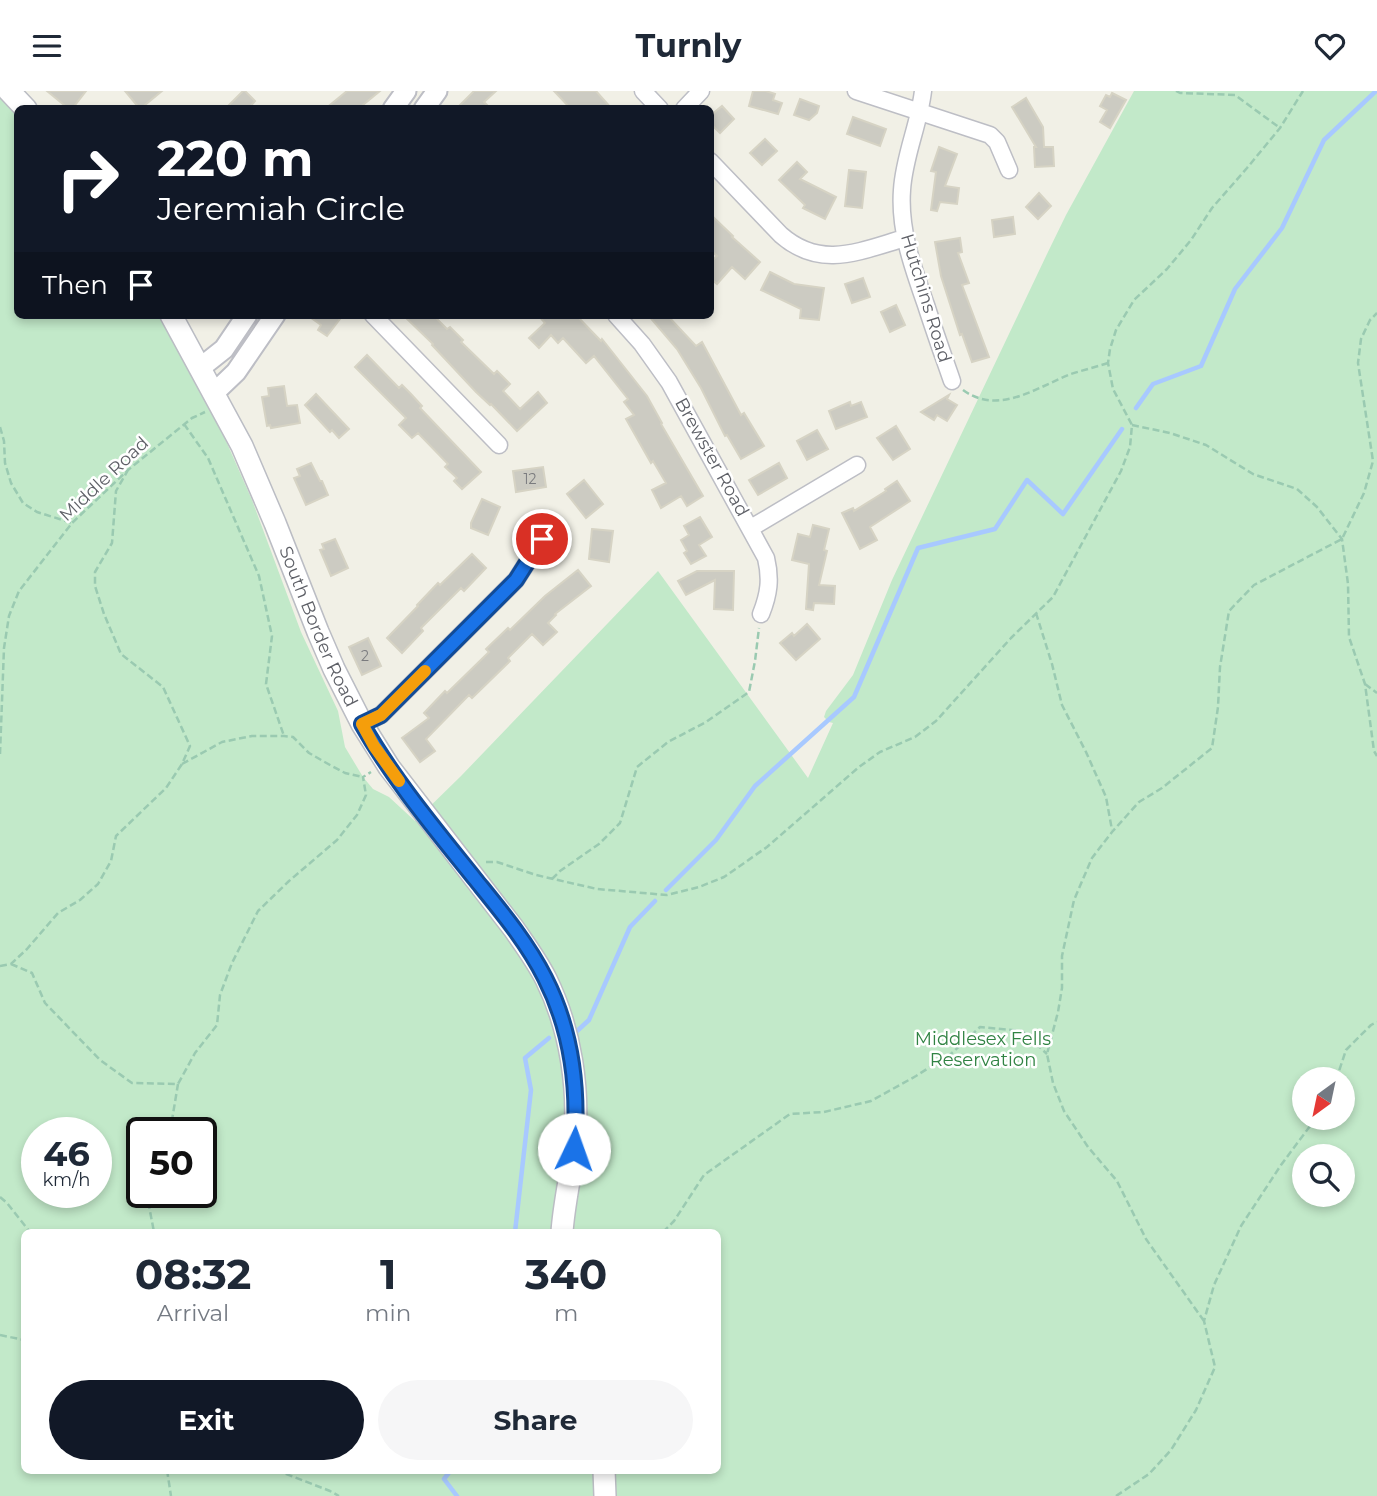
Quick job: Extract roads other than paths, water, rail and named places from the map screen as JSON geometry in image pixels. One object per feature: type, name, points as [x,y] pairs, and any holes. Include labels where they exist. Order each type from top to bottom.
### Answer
[{"type":"main road","points":[[9,91],[22,105]]},
{"type":"main road","name":"South Border Road","points":[[173,319],[242,446],[334,669],[362,724],[385,761],[514,929],[546,979],[562,1021],[575,1083],[576,1127],[562,1229]]},
{"type":"main road","points":[[604,1474],[605,1496]]},
{"type":"street","points":[[643,91],[656,105]]},
{"type":"street","points":[[688,105],[701,91]]},
{"type":"street","points":[[856,91],[990,135],[1001,149],[1009,170]]},
{"type":"street","name":"Hutchins Road","points":[[923,91],[904,167],[901,194],[905,238],[952,381]]},
{"type":"street","points":[[714,165],[780,235],[806,251],[828,256],[843,255],[905,238]]},
{"type":"street","points":[[200,368],[220,353],[244,319]]},
{"type":"street","points":[[217,399],[272,319]]},
{"type":"street","points":[[377,319],[499,446]]},
{"type":"street","name":"Brewster Road","points":[[620,319],[669,381],[766,558],[770,584],[761,614]]},
{"type":"street","points":[[751,528],[857,465]]},
{"type":"street","points":[[362,724],[381,715],[516,580],[542,539]]},
{"type":"waterway","points":[[1136,408],[1153,384],[1201,366],[1235,289],[1282,228],[1324,140],[1376,91]]},
{"type":"waterway","points":[[666,890],[716,840],[755,786],[854,697],[918,548],[995,529],[1027,480],[1063,514],[1122,429]]},
{"type":"waterway","points":[[576,1032],[589,1020],[630,927],[655,901]]},
{"type":"waterway","points":[[515,1229],[531,1090],[525,1058],[549,1038]]},
{"type":"waterway","points":[[448,1474],[444,1479],[457,1496]]},
{"type":"park label","name":"Middlesex Fells Reservation","points":[[983,1049]]}]
